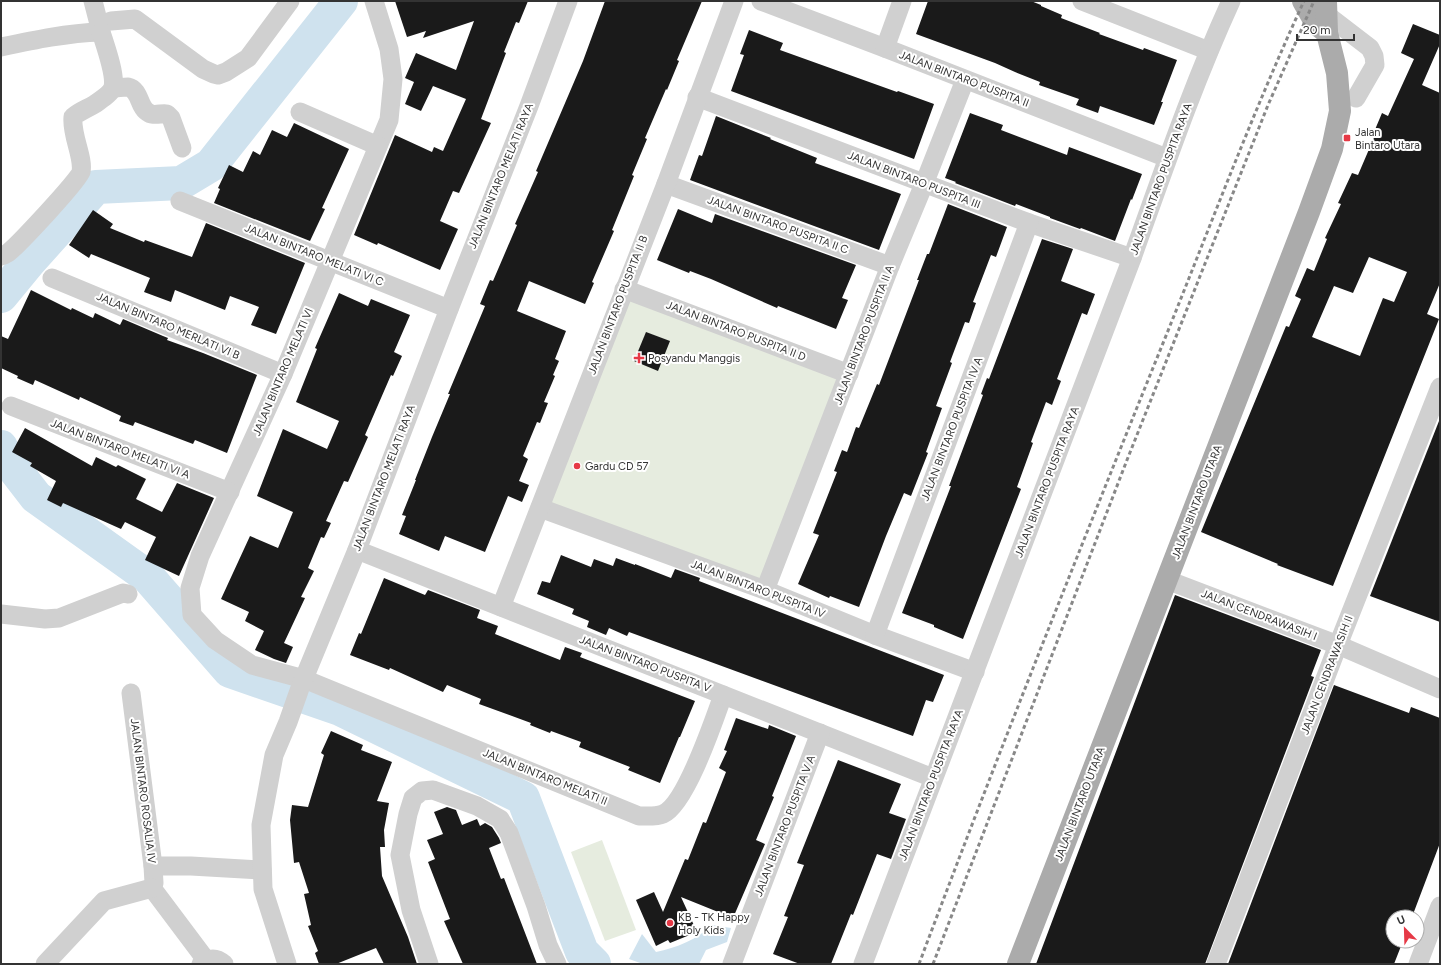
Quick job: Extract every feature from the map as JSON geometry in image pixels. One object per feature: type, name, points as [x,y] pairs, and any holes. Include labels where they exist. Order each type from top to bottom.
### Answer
[{"type":"main road","points":[[1303,1],[1325,13]]},
{"type":"main road","name":"JALAN BINTARO UTARA","points":[[1018,964],[1332,149],[1340,110],[1337,73],[1325,13]]},
{"type":"street","points":[[1,256],[9,252],[14,247],[79,176],[82,166],[74,131],[74,117],[80,111],[94,104],[113,88],[106,27],[93,1]]},
{"type":"street","points":[[1,47],[106,27],[135,19],[203,69],[218,75],[226,72],[248,58],[290,1]]},
{"type":"street","name":"JALAN BINTARO MELATI VI","points":[[302,683],[252,665],[215,640],[192,615],[190,588],[200,556],[283,374],[389,120],[393,79],[389,49],[374,1]]},
{"type":"street","name":"JALAN BINTARO MELATI RAYA","points":[[287,964],[263,889],[261,825],[274,755],[357,550],[449,309],[529,106],[568,1]]},
{"type":"street","name":"JALAN BINTARO PUSPITA II B","points":[[501,607],[666,184],[697,97],[734,1]]},
{"type":"street","name":"JALAN BINTARO PUSPITA II","points":[[761,1],[1167,158]]},
{"type":"street","points":[[885,48],[902,1]]},
{"type":"street","name":"JALAN BINTARO PUSPITA RAYA","points":[[863,964],[1132,258],[1167,158],[1209,51],[1231,1]]},
{"type":"street","points":[[1087,2],[1209,51]]},
{"type":"street","points":[[1325,13],[1370,48],[1374,56],[1375,65],[1356,98]]},
{"type":"street","name":"JALAN BINTARO PUSPITA II A","points":[[765,590],[890,266],[965,80]]},
{"type":"street","points":[[113,88],[133,89],[137,93],[145,111],[150,114],[167,114],[171,118],[182,148]]},
{"type":"street","name":"JALAN BINTARO PUSPITA III","points":[[697,97],[1029,223],[1132,258]]},
{"type":"street","points":[[300,112],[378,146]]},
{"type":"street","name":"JALAN BINTARO PUSPITA II C","points":[[666,184],[890,266]]},
{"type":"street","name":"JALAN BINTARO MELATI VI C","points":[[180,201],[449,309]]},
{"type":"street","name":"JALAN BINTARO PUSPITA IV A","points":[[875,635],[1029,223]]},
{"type":"street","name":"JALAN BINTARO MERLATI VI B","points":[[52,278],[283,374]]},
{"type":"street","name":"JALAN BINTARO PUSPITA II D","points":[[624,289],[849,374]]},
{"type":"street","name":"JALAN CENDRAWASIH II","points":[[1216,964],[1338,645],[1440,388]]},
{"type":"street","name":"JALAN BINTARO MELATI VI A","points":[[10,406],[230,492]]},
{"type":"street","name":"JALAN BINTARO PUSPITA IV","points":[[540,508],[765,590],[875,635],[974,672]]},
{"type":"street","name":"JALAN BINTARO PUSPITA V","points":[[357,550],[933,778]]},
{"type":"street","name":"JALAN CENDRAWASIH I","points":[[1167,580],[1338,645],[1440,689]]},
{"type":"street","points":[[1,614],[45,619],[59,618],[123,593],[128,594]]},
{"type":"street","name":"JALAN BINTARO MELATI II","points":[[302,683],[639,816],[664,814],[681,794],[697,764],[723,695]]},
{"type":"street","name":"JALAN BINTARO ROSALIA IV","points":[[131,693],[153,866],[154,883],[152,888]]},
{"type":"street","name":"JALAN BINTARO PUSPITA V A","points":[[732,964],[820,733]]},
{"type":"street","points":[[429,964],[411,910],[400,855],[408,814],[413,798],[422,791],[433,790],[477,806],[500,819],[509,833],[536,906],[548,945],[557,964]]},
{"type":"street","points":[[153,866],[191,866],[262,870]]},
{"type":"street","points":[[45,964],[104,901],[152,888],[204,962],[212,958],[217,959],[224,964]]},
{"type":"street","points":[[1427,954],[1440,906]]},
{"type":"shaded area","points":[[624,289],[849,374],[765,590],[540,508]]},
{"type":"shaded area","points":[[602,840],[636,930],[605,941],[571,852]]},
{"type":"water","points":[[712,925],[731,928],[727,942],[706,950],[699,964],[643,964],[629,959],[642,934],[656,952],[693,939]]},
{"type":"building","points":[[395,1],[528,1],[519,23],[516,22],[504,52],[506,53],[481,119],[491,123],[459,193],[453,191],[440,221],[458,229],[440,270],[378,243],[377,245],[354,235],[395,135],[432,152],[434,147],[443,151],[466,99],[433,86],[421,111],[405,104],[414,82],[405,78],[416,53],[456,70],[474,21],[423,38],[426,31],[407,37]]},
{"type":"building","points":[[605,1],[702,1],[677,60],[679,61],[667,90],[666,89],[645,138],[647,139],[632,175],[634,176],[612,230],[614,231],[592,282],[594,283],[585,304],[529,281],[517,311],[566,331],[555,359],[559,361],[553,375],[555,376],[544,402],[548,403],[540,423],[537,422],[523,456],[528,459],[519,481],[529,485],[522,502],[508,496],[485,552],[445,536],[439,551],[399,534],[406,516],[402,515],[450,394],[448,394],[485,306],[480,304],[490,280],[493,281],[517,225],[515,224],[538,172],[536,171],[583,61]]},
{"type":"building","points":[[928,1],[1031,1],[1062,15],[1061,18],[1100,33],[1099,34],[1143,50],[1144,48],[1177,60],[1154,125],[1100,106],[1098,113],[1076,105],[1079,99],[1039,85],[1040,82],[995,63],[916,34]]},
{"type":"building","points":[[1413,24],[1440,35],[1440,44],[1422,85],[1440,93],[1440,283],[1427,314],[1439,319],[1333,586],[1277,565],[1278,564],[1201,532],[1286,326],[1289,327],[1301,299],[1295,296],[1307,268],[1314,271],[1327,239],[1325,238],[1341,204],[1338,203],[1352,173],[1358,175],[1376,133],[1374,132],[1382,113],[1388,116],[1414,59],[1401,53]],"holes":[[[1369,257],[1407,272],[1394,302],[1383,298],[1360,356],[1312,337],[1334,286],[1353,293]]]},
{"type":"building","points":[[749,30],[783,43],[780,50],[934,104],[914,159],[731,91],[744,55],[740,54]]},
{"type":"building","points":[[970,113],[1003,125],[1001,130],[1067,155],[1069,147],[1142,174],[1115,241],[1050,218],[1016,204],[1015,206],[945,178]]},
{"type":"building","points":[[716,116],[817,158],[815,163],[901,194],[879,250],[690,180],[699,155],[702,156]]},
{"type":"building","points":[[294,123],[349,149],[322,208],[325,209],[310,241],[214,203],[220,189],[218,188],[229,165],[243,172],[253,151],[260,155],[272,130],[287,137]]},
{"type":"building","points":[[948,204],[1007,227],[996,257],[991,255],[973,302],[976,303],[969,323],[965,322],[950,362],[952,363],[936,406],[942,408],[926,452],[928,453],[911,496],[904,493],[859,607],[830,596],[829,598],[798,584],[819,535],[813,533],[837,472],[834,471],[842,450],[847,452],[856,427],[859,428],[877,384],[879,385],[919,280],[917,280],[927,254],[929,254]]},
{"type":"building","points":[[678,209],[712,223],[715,214],[856,265],[842,298],[848,300],[836,329],[778,306],[777,308],[711,279],[690,271],[689,273],[657,260]]},
{"type":"building","points":[[93,210],[113,224],[110,228],[144,242],[145,240],[192,257],[206,223],[305,263],[276,334],[251,325],[259,307],[230,296],[225,310],[175,290],[171,302],[144,292],[150,278],[91,254],[89,258],[69,245]]},
{"type":"building","points":[[1042,239],[1073,249],[1061,281],[1095,294],[1087,315],[1082,313],[1057,379],[1061,381],[1052,405],[1046,402],[1031,442],[1033,443],[1017,487],[1021,489],[963,639],[934,627],[934,625],[902,613],[951,486],[949,486],[983,395],[981,394],[987,378],[989,379]]},
{"type":"building","points":[[31,290],[71,310],[72,308],[93,318],[95,313],[120,325],[123,319],[168,338],[167,340],[257,375],[227,453],[195,440],[193,444],[135,422],[133,426],[119,421],[121,416],[80,397],[79,400],[35,380],[33,385],[17,378],[18,376],[1,368],[1,336],[8,339]]},
{"type":"building","points":[[339,293],[368,306],[371,299],[410,315],[394,352],[402,356],[393,376],[391,375],[365,435],[368,437],[348,482],[344,481],[326,521],[331,523],[324,538],[321,537],[308,568],[314,571],[301,597],[305,598],[284,643],[293,647],[286,663],[255,650],[264,631],[245,621],[249,612],[221,599],[250,536],[278,548],[293,512],[257,496],[283,429],[327,449],[339,421],[296,402],[317,349],[315,348]]},
{"type":"building","points":[[646,332],[670,341],[658,371],[634,361]]},
{"type":"building","points":[[1440,421],[1440,622],[1370,596]]},
{"type":"building","points":[[25,428],[92,466],[96,457],[116,467],[118,465],[146,479],[136,499],[162,512],[177,483],[214,498],[179,576],[145,560],[156,537],[125,522],[121,529],[63,503],[61,507],[47,500],[56,481],[30,466],[32,463],[12,452]]},
{"type":"building","points":[[561,555],[591,567],[594,559],[613,566],[616,558],[671,578],[675,569],[700,578],[699,581],[944,675],[933,702],[926,700],[913,736],[629,632],[627,636],[609,628],[606,635],[587,627],[589,621],[572,614],[574,609],[537,594],[542,581],[550,583]]},
{"type":"building","points":[[384,578],[425,595],[428,590],[480,610],[477,618],[498,626],[495,634],[560,660],[565,647],[582,653],[580,657],[695,701],[660,783],[628,770],[630,767],[579,747],[581,742],[551,731],[550,733],[530,725],[531,723],[479,704],[481,699],[447,685],[443,692],[390,668],[389,670],[350,655],[359,633],[361,634]]},
{"type":"building","points":[[1175,595],[1321,650],[1311,676],[1314,677],[1205,964],[1036,964]]},
{"type":"building","points":[[1334,685],[1409,713],[1411,707],[1440,718],[1440,843],[1415,909],[1385,909],[1385,949],[1400,949],[1394,964],[1228,964]]},
{"type":"building","points":[[736,718],[768,729],[769,725],[796,736],[772,796],[774,797],[756,840],[765,844],[733,918],[681,897],[697,932],[670,943],[668,940],[656,946],[636,900],[654,892],[663,912],[685,859],[688,860],[703,822],[706,823],[726,772],[719,768],[727,751],[724,750]]},
{"type":"building","points":[[331,731],[363,745],[361,750],[392,762],[377,801],[389,803],[384,830],[385,847],[380,847],[382,876],[408,937],[417,964],[384,964],[376,948],[336,964],[319,964],[315,953],[318,951],[308,926],[311,925],[304,894],[309,893],[299,862],[294,863],[290,820],[292,805],[308,807],[324,755],[321,753]]},
{"type":"building","points":[[838,760],[901,784],[889,813],[906,819],[891,859],[877,854],[853,915],[851,914],[831,964],[800,964],[773,954],[788,917],[784,916],[804,865],[797,863]]},
{"type":"building","points":[[447,807],[456,810],[462,825],[477,819],[480,826],[485,823],[492,827],[499,838],[501,843],[489,848],[501,879],[504,878],[537,964],[463,964],[444,921],[450,919],[428,862],[435,859],[427,840],[443,834],[434,812]]},
{"type":"waterway","points":[[1,296],[29,262],[96,187],[181,183],[211,165],[341,1]]},
{"type":"waterway","points":[[1,447],[5,457],[36,497],[148,577],[230,671],[340,709],[523,798],[582,952],[594,964]]},
{"type":"railway","points":[[919,964],[1007,734],[1247,132],[1304,1]]},
{"type":"railway","points":[[933,964],[1127,460],[1268,105],[1314,1]]},
{"type":"place","name":"Jalan Bintaro Utara","points":[[1347,138]]},
{"type":"place","name":"Posyandu Manggis","points":[[639,358]]},
{"type":"place","name":"Gardu CD 57","points":[[577,466]]},
{"type":"place","name":"KB - TK Happy Holy Kids","points":[[670,923]]}]
